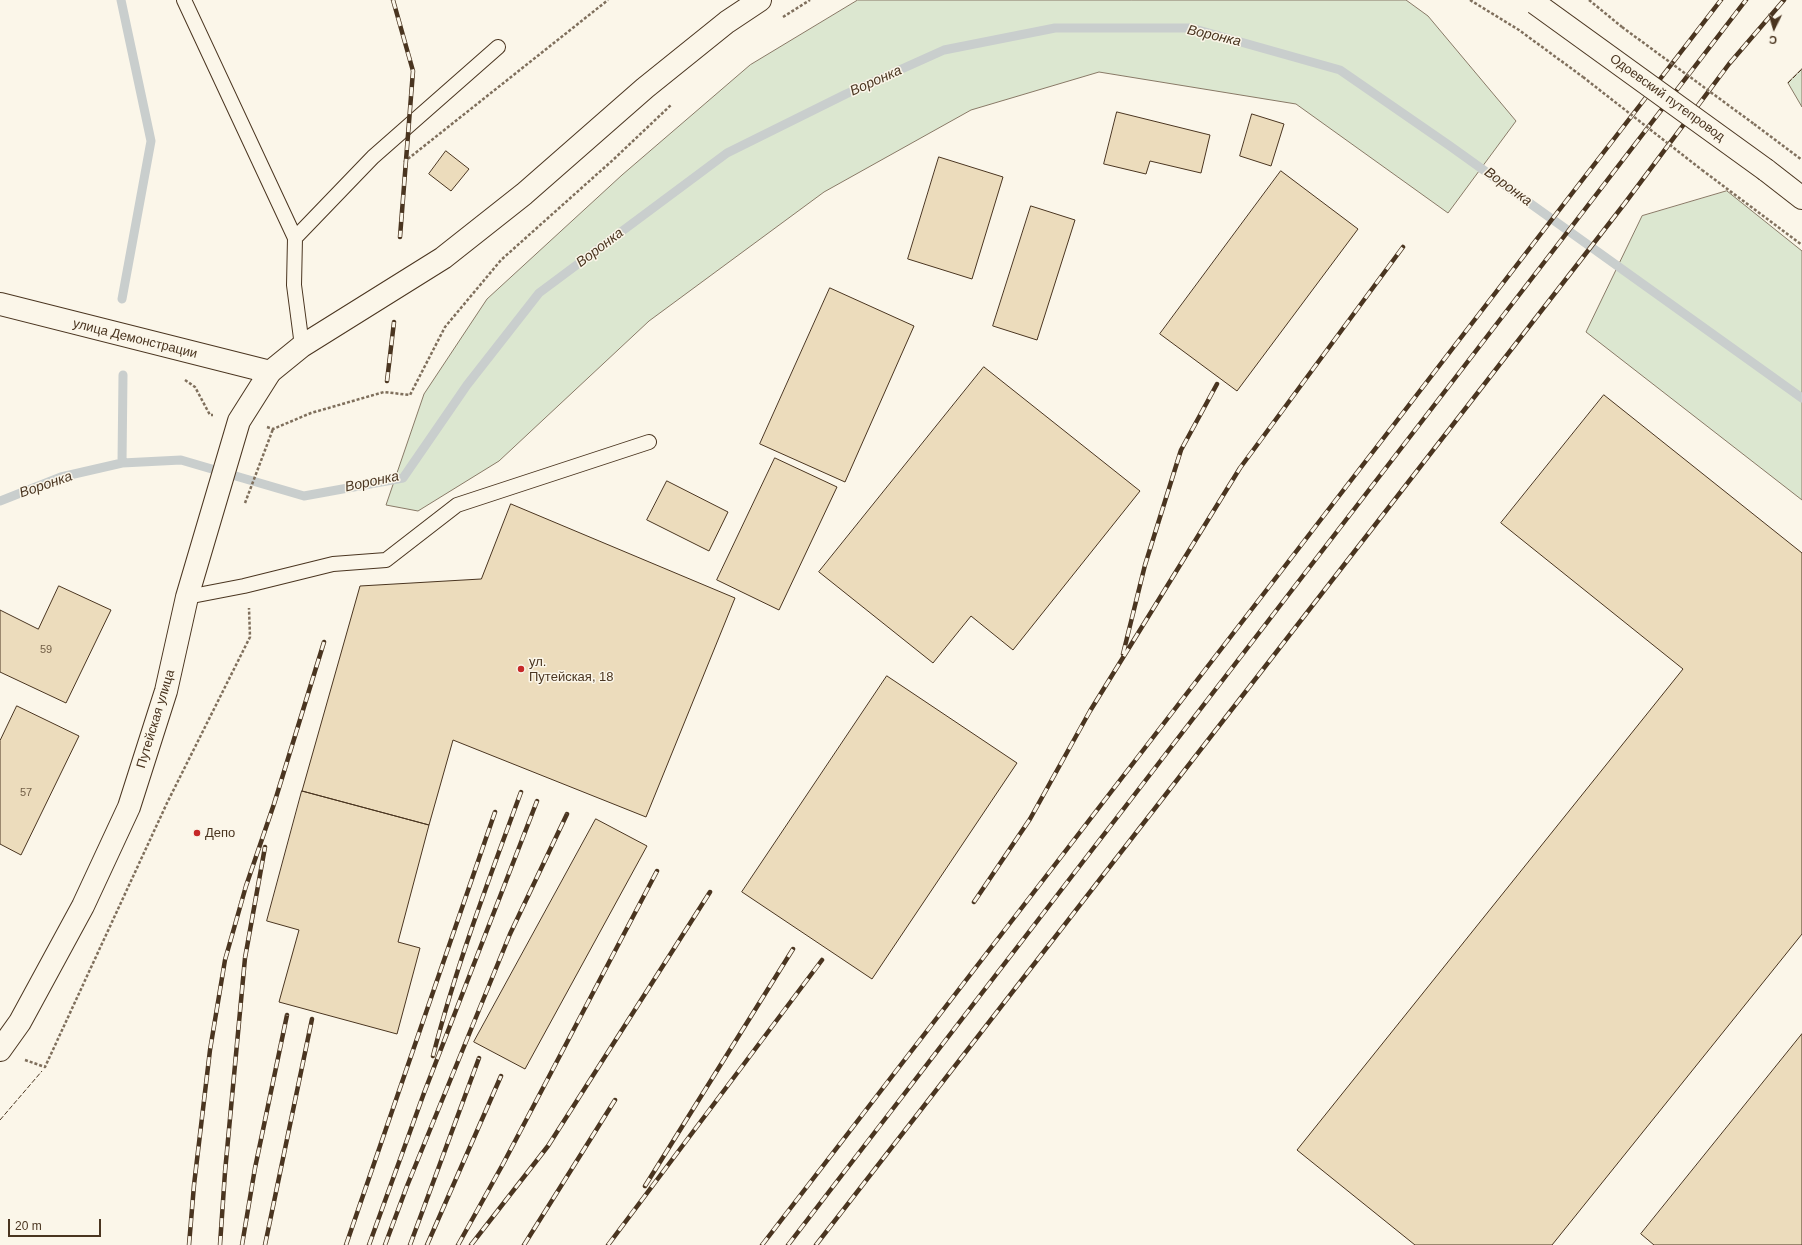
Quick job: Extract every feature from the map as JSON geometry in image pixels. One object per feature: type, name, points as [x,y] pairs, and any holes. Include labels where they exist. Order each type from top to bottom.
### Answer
[{"type":"street","name":"Путейская улица","points":[[0,1050],[20,1022],[83,906],[129,807],[166,692],[187,597],[239,421],[270,372],[302,346],[443,258],[524,194],[645,88],[727,22],[760,0]]},
{"type":"street","name":"Одоевский путепровод","points":[[1533,1],[1766,170],[1802,198]]},
{"type":"street","name":"улица Демонстрации","points":[[0,304],[270,372]]},
{"type":"lane","points":[[184,0],[295,238],[294,285],[302,346]]},
{"type":"lane","points":[[295,238],[373,157],[498,47]]},
{"type":"lane","points":[[187,597],[244,586],[333,564],[386,560],[457,505],[649,442]]},
{"type":"path","points":[[373,157],[406,163],[608,0]]},
{"type":"path","points":[[780,19],[810,0]]},
{"type":"path","points":[[1470,0],[1519,30],[1583,77],[1802,246]]},
{"type":"path","points":[[1589,0],[1622,27],[1802,160]]},
{"type":"path","points":[[182,378],[195,387],[210,415],[273,429],[310,413],[384,392],[410,395],[445,327],[501,260],[614,159],[676,101]]},
{"type":"path","points":[[244,508],[273,429]]},
{"type":"path","points":[[0,1050],[45,1068],[167,803],[250,637],[249,608],[244,586]]},
{"type":"green space","points":[[858,0],[1406,0],[1428,16],[1516,121],[1448,213],[1296,104],[1099,72],[971,110],[824,192],[649,321],[499,461],[418,511],[386,505],[424,394],[487,299],[622,175],[750,65]]},
{"type":"green space","points":[[1802,69],[1802,107],[1788,83]]},
{"type":"green space","points":[[1727,191],[1802,251],[1802,500],[1586,332],[1642,216]]},
{"type":"building","points":[[1117,112],[1210,135],[1201,173],[1150,161],[1146,174],[1104,164]]},
{"type":"building","points":[[1252,114],[1284,124],[1271,166],[1240,156]]},
{"type":"building","points":[[446,151],[469,169],[451,191],[429,174]]},
{"type":"building","points":[[939,157],[1003,177],[972,279],[908,259]]},
{"type":"building","points":[[1281,171],[1358,229],[1237,391],[1160,334]]},
{"type":"building","points":[[1031,206],[1075,220],[1037,340],[993,326]]},
{"type":"building","points":[[830,288],[914,326],[845,482],[760,444]]},
{"type":"building","points":[[984,367],[1140,491],[1013,650],[971,616],[933,663],[819,572]]},
{"type":"building","points":[[1604,395],[1802,553],[1802,934],[1552,1245],[1415,1245],[1297,1150],[1683,669],[1501,523]]},
{"type":"building","points":[[775,458],[837,487],[779,610],[717,580]]},
{"type":"building","points":[[667,481],[728,512],[709,551],[647,520]]},
{"type":"building","name":"ул. Путейская, 18","points":[[511,504],[735,598],[646,817],[453,740],[429,825],[302,791],[360,586],[481,579]]},
{"type":"building","points":[[59,586],[111,610],[66,703],[0,672],[0,610],[38,629]]},
{"type":"building","points":[[887,676],[1017,763],[872,979],[742,892]]},
{"type":"building","points":[[17,706],[79,736],[21,855],[0,844],[0,741]]},
{"type":"building","points":[[302,791],[429,825],[398,942],[420,948],[397,1034],[279,1002],[299,930],[267,921]]},
{"type":"building","points":[[596,819],[647,846],[525,1069],[474,1042]]},
{"type":"building","points":[[1802,1034],[1802,1245],[1654,1245],[1641,1234]]},
{"type":"waterway","points":[[121,0],[151,141],[122,299]]},
{"type":"waterway","name":"Воронка","points":[[0,501],[61,477],[122,463],[181,460],[304,496],[403,478],[467,385],[539,293],[727,153],[846,94],[944,50],[1055,28],[1191,28],[1340,70],[1450,146],[1802,398]]},
{"type":"waterway","points":[[122,463],[123,375]]},
{"type":"railway","points":[[393,0],[413,71],[400,237]]},
{"type":"railway","points":[[762,1245],[1721,0]]},
{"type":"railway","points":[[788,1245],[1746,0]]},
{"type":"railway","points":[[816,1245],[1625,203],[1729,64],[1784,0]]},
{"type":"railway","points":[[974,902],[1030,819],[1090,711],[1240,468],[1403,247]]},
{"type":"railway","points":[[387,381],[394,322]]},
{"type":"railway","points":[[1123,654],[1145,565],[1181,450],[1217,384]]},
{"type":"railway","points":[[189,1245],[194,1185],[210,1050],[225,960],[246,886],[274,804],[324,642]]},
{"type":"railway","points":[[433,1056],[452,989],[485,890],[521,792]]},
{"type":"railway","points":[[369,1245],[424,1093],[537,801]]},
{"type":"railway","points":[[346,1245],[495,812]]},
{"type":"railway","points":[[385,1245],[407,1186],[510,934],[567,814]]},
{"type":"railway","points":[[220,1245],[225,1172],[245,958],[265,847]]},
{"type":"railway","points":[[458,1245],[503,1164],[657,871]]},
{"type":"railway","points":[[471,1245],[548,1146],[710,892]]},
{"type":"railway","points":[[645,1186],[793,949]]},
{"type":"railway","points":[[608,1245],[822,960]]},
{"type":"railway","points":[[242,1245],[255,1168],[287,1015]]},
{"type":"railway","points":[[265,1245],[312,1019]]},
{"type":"railway","points":[[410,1245],[479,1058]]},
{"type":"railway","points":[[427,1245],[501,1076]]},
{"type":"railway","points":[[524,1245],[615,1100]]},
{"type":"fence","points":[[1788,83],[1802,69]]},
{"type":"fence","points":[[0,1120],[42,1071]]},
{"type":"place","name":"ул. Путейская, 18","points":[[521,669]]},
{"type":"place","name":"Депо","points":[[197,833]]}]
